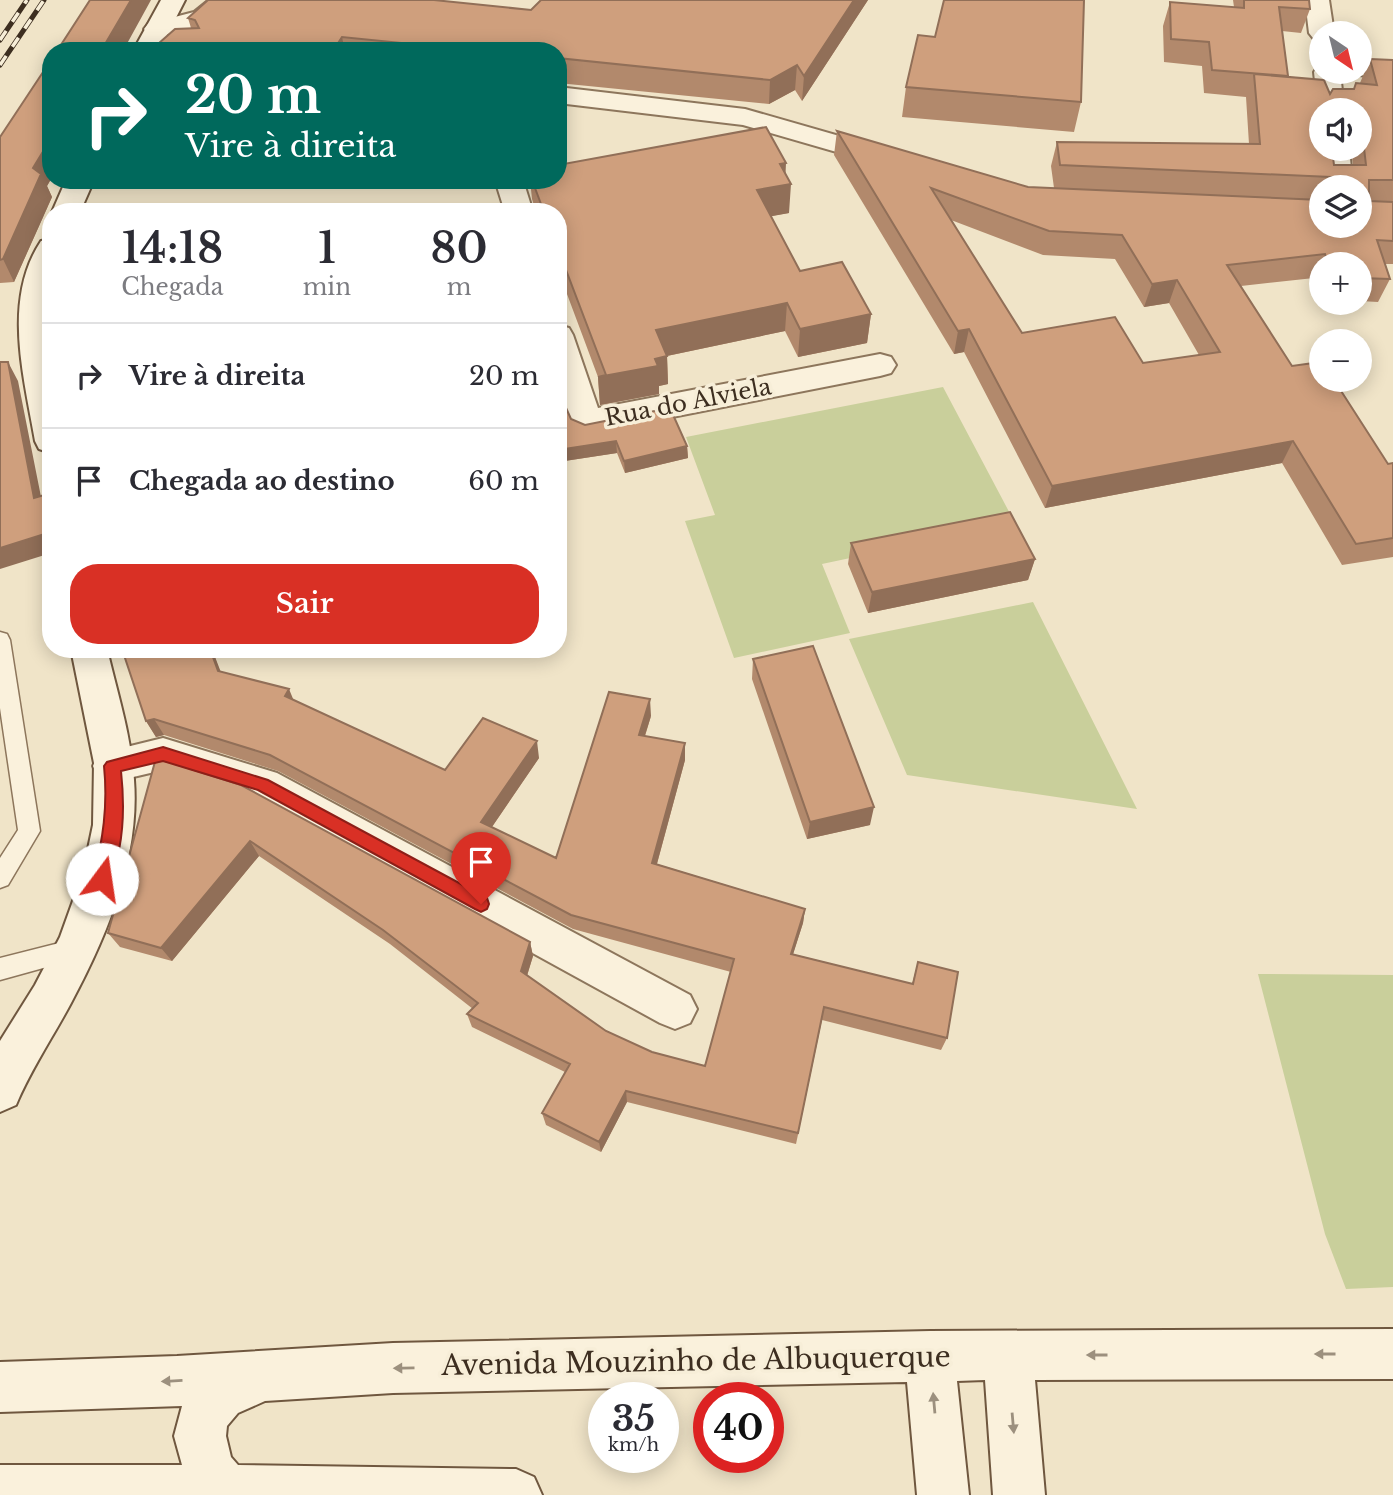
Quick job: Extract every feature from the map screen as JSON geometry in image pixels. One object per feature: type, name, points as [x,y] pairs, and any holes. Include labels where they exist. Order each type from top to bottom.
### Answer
[{"type":"street","points":[[150,42],[173,0]]},
{"type":"street","points":[[150,42],[203,18],[224,0]]},
{"type":"street","points":[[1317,0],[1320,21]]},
{"type":"street","points":[[1372,69],[1393,71]]},
{"type":"street","points":[[567,96],[746,117],[903,164]]},
{"type":"street","points":[[42,268],[36,312],[42,381]]},
{"type":"street","name":"Rua do Alviela","points":[[567,363],[586,422],[880,365]]},
{"type":"street","points":[[1,1082],[58,986],[75,950],[102,879],[112,838],[116,799],[91,658]]},
{"type":"street","points":[[112,766],[163,754],[263,785],[675,1009]]},
{"type":"street","name":"Avenida Mouzinho de Albuquerque","points":[[0,1387],[393,1368],[930,1356],[1393,1354]]},
{"type":"street","points":[[1008,1355],[1019,1495]]},
{"type":"street","points":[[930,1356],[943,1495]]},
{"type":"street","points":[[225,1491],[209,1470],[200,1436],[204,1415],[220,1395],[265,1375]]},
{"type":"street","points":[[0,1491],[516,1495]]},
{"type":"lane","points":[[0,640],[29,831],[0,878]]},
{"type":"lane","points":[[0,969],[75,950]]},
{"type":"green space","points":[[943,387],[1015,523],[822,564],[850,633],[734,658],[685,521],[715,515],[686,437]]},
{"type":"green space","points":[[1033,602],[1137,809],[907,775],[849,639]]},
{"type":"green space","points":[[1258,974],[1393,975],[1393,1287],[1346,1289],[1325,1234]]},
{"type":"building","points":[[90,0],[131,0],[106,42],[63,42]]},
{"type":"building","points":[[208,0],[434,0],[531,10],[541,0],[854,0],[804,76],[797,65],[770,80],[567,59],[567,42],[392,42],[342,37],[339,42],[160,42],[175,29],[199,28],[195,20],[188,18]]},
{"type":"building","points":[[944,0],[1084,0],[1081,102],[906,87],[918,35],[935,37]]},
{"type":"building","points":[[1244,0],[1309,0],[1310,9],[1279,7],[1288,76],[1212,70],[1209,42],[1171,39],[1170,2],[1244,8]]},
{"type":"building","points":[[1372,59],[1393,60],[1393,180],[1372,180],[1372,175],[1309,176],[1060,165],[1057,142],[1260,144],[1254,74],[1309,79],[1309,84],[1326,84],[1330,94],[1333,89],[1354,89],[1356,84],[1377,85]]},
{"type":"building","points":[[42,74],[42,153],[33,168],[41,174],[3,259],[0,260],[0,137]]},
{"type":"building","points":[[766,127],[786,163],[780,164],[791,184],[757,190],[800,271],[842,262],[871,314],[800,329],[787,303],[656,330],[667,356],[655,359],[658,366],[598,377],[606,375],[567,273],[567,203],[541,203],[535,189],[567,189],[567,163]]},
{"type":"building","points":[[837,131],[1028,187],[1309,199],[1309,238],[1372,238],[1372,201],[1393,202],[1393,241],[1377,240],[1390,279],[1372,278],[1372,252],[1309,252],[1309,256],[1227,265],[1292,366],[1309,364],[1309,392],[1342,392],[1388,464],[1393,463],[1393,538],[1356,544],[1293,441],[1052,486],[969,329],[958,331]],"holes":[[[931,188],[1049,231],[1122,235],[1152,284],[1177,280],[1220,352],[1143,363],[1115,317],[1022,333]]]},
{"type":"building","points":[[0,362],[8,362],[34,498],[42,496],[42,535],[0,548]]},
{"type":"building","points":[[670,408],[687,446],[624,461],[616,441],[567,449],[567,410],[571,419],[585,425]]},
{"type":"building","points":[[1010,512],[1035,559],[872,592],[851,543]]},
{"type":"building","points":[[813,646],[874,807],[810,822],[753,659]]},
{"type":"building","points":[[125,658],[213,658],[218,671],[289,689],[285,696],[445,770],[483,718],[537,741],[481,822],[556,858],[609,692],[650,699],[639,735],[685,743],[652,863],[805,909],[791,954],[913,984],[918,962],[958,972],[947,1038],[824,1007],[798,1133],[626,1091],[599,1142],[542,1113],[570,1064],[467,1014],[478,1003],[383,930],[250,841],[161,948],[108,933],[156,758],[241,785],[530,942],[521,971],[606,1031],[652,1052],[705,1066],[734,959],[571,915],[270,755],[154,719],[146,721]]},
{"type":"railway","points":[[0,40],[27,0]]},
{"type":"railway","points":[[0,65],[44,0]]},
{"type":"route","points":[[102,879],[112,838],[116,799],[112,766],[163,754],[263,785],[481,904]]}]
